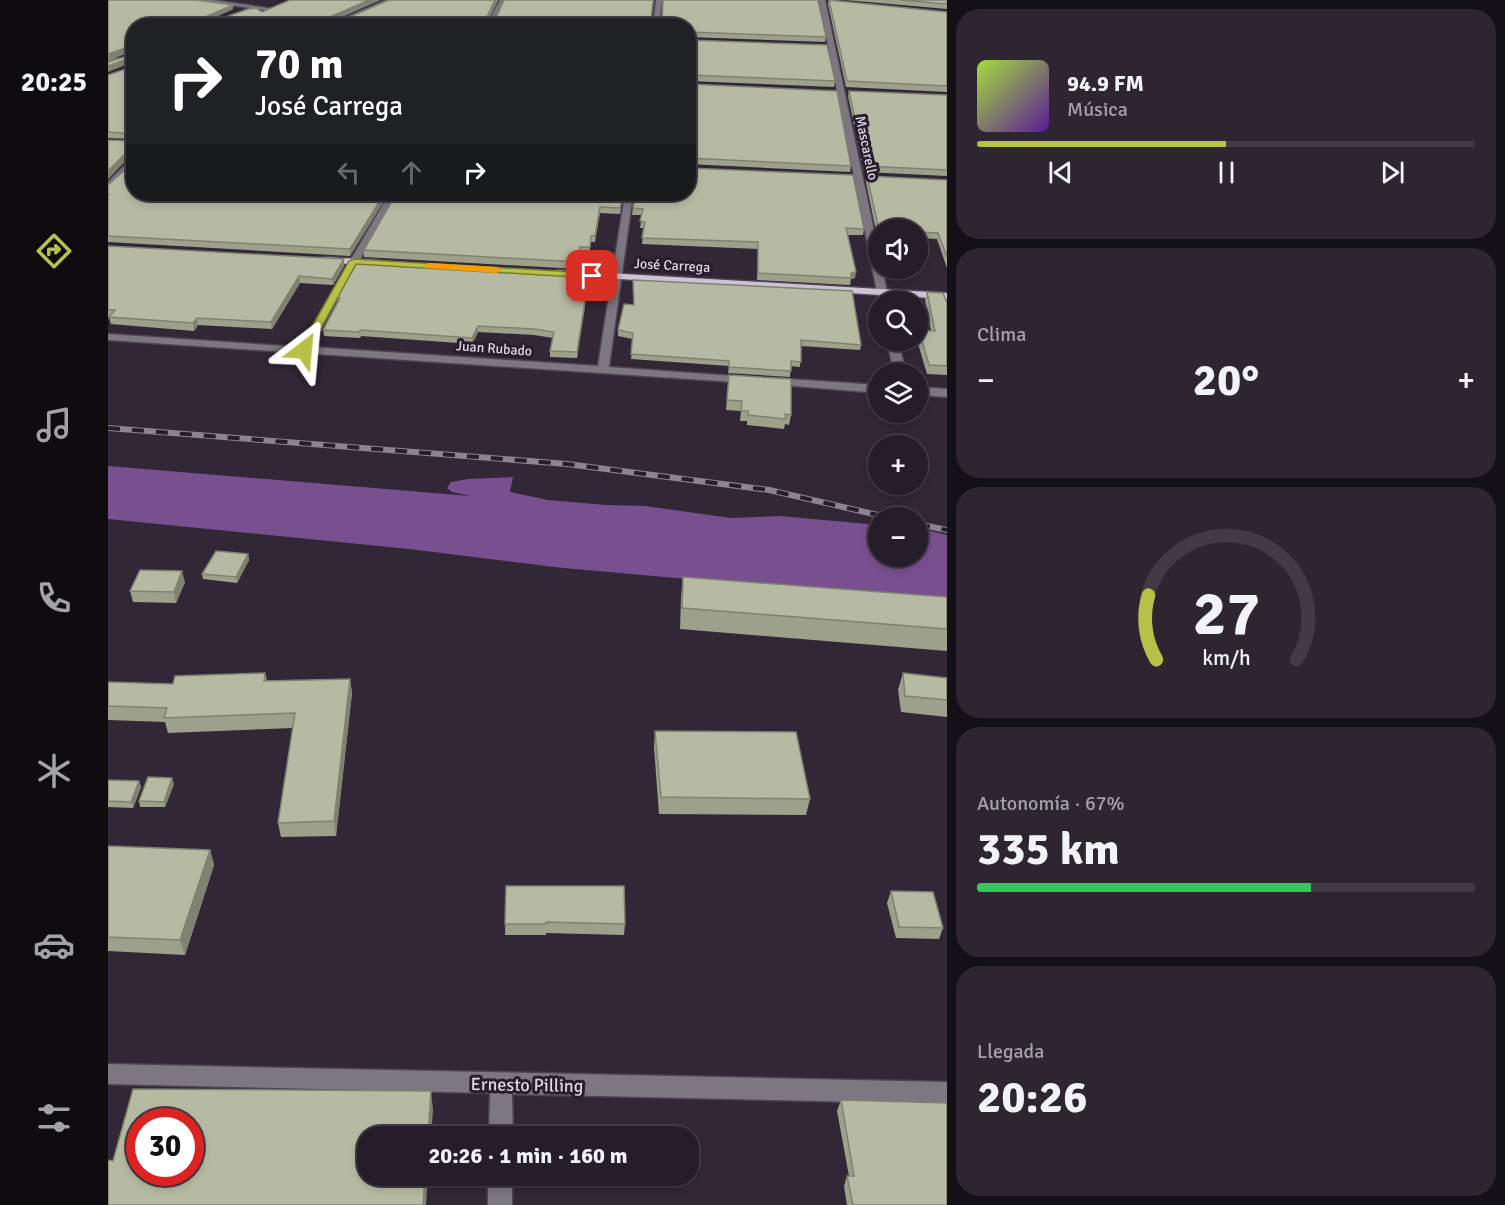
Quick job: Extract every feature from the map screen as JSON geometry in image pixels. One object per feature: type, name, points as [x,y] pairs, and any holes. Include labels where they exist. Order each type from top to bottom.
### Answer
[{"type":"main road","points":[[318,260],[389,264]]},
{"type":"main road","name":"José Carrega","points":[[545,273],[868,296]]},
{"type":"main road","name":"José Carrega","points":[[928,296],[947,296]]},
{"type":"street","points":[[198,0],[271,9]]},
{"type":"street","points":[[232,14],[267,0]]},
{"type":"street","points":[[348,18],[391,0]]},
{"type":"street","points":[[493,18],[503,0]]},
{"type":"street","points":[[657,18],[659,0]]},
{"type":"street","name":"Mascarello","points":[[822,0],[882,291]]},
{"type":"street","points":[[251,17],[282,5]]},
{"type":"street","points":[[819,46],[831,46]]},
{"type":"street","points":[[108,64],[126,57]]},
{"type":"street","points":[[108,59],[126,63]]},
{"type":"street","points":[[829,91],[852,92]]},
{"type":"street","points":[[108,187],[126,169]]},
{"type":"street","points":[[847,177],[869,178]]},
{"type":"street","points":[[304,350],[389,201]]},
{"type":"street","points":[[603,370],[628,201]]},
{"type":"street","name":"Juan Rubado","points":[[108,337],[868,388]]},
{"type":"street","points":[[928,392],[947,393]]},
{"type":"street","name":"Ernesto Pilling","points":[[108,1074],[947,1093]]},
{"type":"street","points":[[501,1084],[501,1126]]},
{"type":"street","points":[[500,1186],[500,1205]]},
{"type":"shaded area","points":[[108,466],[470,496],[452,492],[447,488],[451,482],[468,479],[513,477],[510,492],[548,500],[645,506],[731,518],[780,516],[868,524],[868,567],[928,567],[928,530],[947,535],[947,602],[563,568],[409,549],[108,519]]},
{"type":"building","points":[[108,0],[197,0],[233,5],[203,18],[126,18],[126,48],[108,54]]},
{"type":"building","points":[[290,0],[369,0],[327,18],[223,18],[248,9],[256,8],[262,12]]},
{"type":"building","points":[[389,0],[495,0],[486,18],[348,18]]},
{"type":"building","points":[[504,0],[653,0],[651,18],[496,18]]},
{"type":"building","points":[[663,0],[818,0],[826,37],[696,32],[696,18],[662,18]]},
{"type":"building","points":[[829,0],[947,12],[947,86],[847,81]]},
{"type":"building","points":[[900,0],[947,0],[947,4]]},
{"type":"building","points":[[696,40],[827,45],[835,81],[696,75]]},
{"type":"building","points":[[126,56],[126,59],[108,66],[108,62]]},
{"type":"building","points":[[126,69],[126,133],[108,132],[108,75]]},
{"type":"building","points":[[696,84],[837,91],[851,166],[696,158]]},
{"type":"building","points":[[849,91],[947,95],[947,170],[865,166]]},
{"type":"building","points":[[108,140],[126,141],[126,153],[108,171]]},
{"type":"building","points":[[696,168],[853,175],[864,229],[846,228],[856,272],[851,273],[851,278],[758,273],[758,242],[642,238],[645,222],[640,221],[643,209],[633,208],[634,201],[696,201]]},
{"type":"building","points":[[126,169],[126,201],[380,201],[350,249],[108,236],[108,185]]},
{"type":"building","points":[[867,176],[947,180],[947,257],[938,233],[928,232],[928,219],[877,219]]},
{"type":"building","points":[[392,201],[622,201],[620,208],[600,207],[595,236],[591,236],[590,247],[580,247],[578,262],[364,250]]},
{"type":"building","points":[[108,246],[344,259],[332,279],[299,276],[271,322],[197,318],[193,323],[109,317],[115,310],[108,310]]},
{"type":"building","points":[[358,261],[577,274],[574,300],[585,301],[577,352],[550,351],[554,332],[534,329],[478,326],[472,338],[360,330],[359,332],[323,330],[340,298],[337,298]]},
{"type":"building","points":[[633,280],[852,291],[861,345],[801,340],[801,362],[791,361],[791,371],[729,367],[729,361],[631,354],[633,333],[618,330],[624,304],[634,305]]},
{"type":"building","points":[[928,292],[943,293],[947,303],[947,366],[929,365],[925,351],[928,351],[928,331],[935,331]]},
{"type":"building","points":[[729,375],[791,379],[791,415],[785,414],[786,419],[748,415],[748,411],[741,411],[742,401],[727,400]]},
{"type":"building","points":[[216,551],[248,554],[236,577],[202,574]]},
{"type":"building","points":[[140,570],[182,571],[174,592],[130,591]]},
{"type":"building","points":[[683,577],[947,597],[947,629],[682,608]]},
{"type":"building","points":[[265,673],[264,681],[350,679],[334,821],[278,823],[295,713],[164,718],[167,708],[108,706],[108,682],[173,684],[175,676]]},
{"type":"building","points":[[903,673],[947,678],[947,700],[905,696]]},
{"type":"building","points":[[655,731],[796,732],[810,799],[661,797]]},
{"type":"building","points":[[148,777],[172,778],[164,802],[139,801]]},
{"type":"building","points":[[108,780],[139,781],[131,802],[108,801]]},
{"type":"building","points":[[108,846],[210,850],[180,940],[108,937]]},
{"type":"building","points":[[506,886],[624,886],[625,924],[546,922],[546,924],[505,924]]},
{"type":"building","points":[[891,891],[933,892],[943,928],[899,927]]},
{"type":"building","points":[[133,1089],[431,1091],[429,1126],[357,1126],[357,1186],[424,1186],[423,1205],[108,1205],[108,1160],[113,1161],[126,1114],[126,1186],[204,1186],[204,1108],[128,1108]]},
{"type":"building","points":[[841,1100],[947,1103],[947,1205],[853,1205],[847,1176],[854,1176]]},
{"type":"railway","points":[[108,428],[567,464],[769,490],[868,513]]},
{"type":"railway","points":[[928,526],[947,530]]},
{"type":"slow traffic","points":[[429,266],[497,270]]},
{"type":"route","points":[[304,350],[354,261],[592,276]]}]
